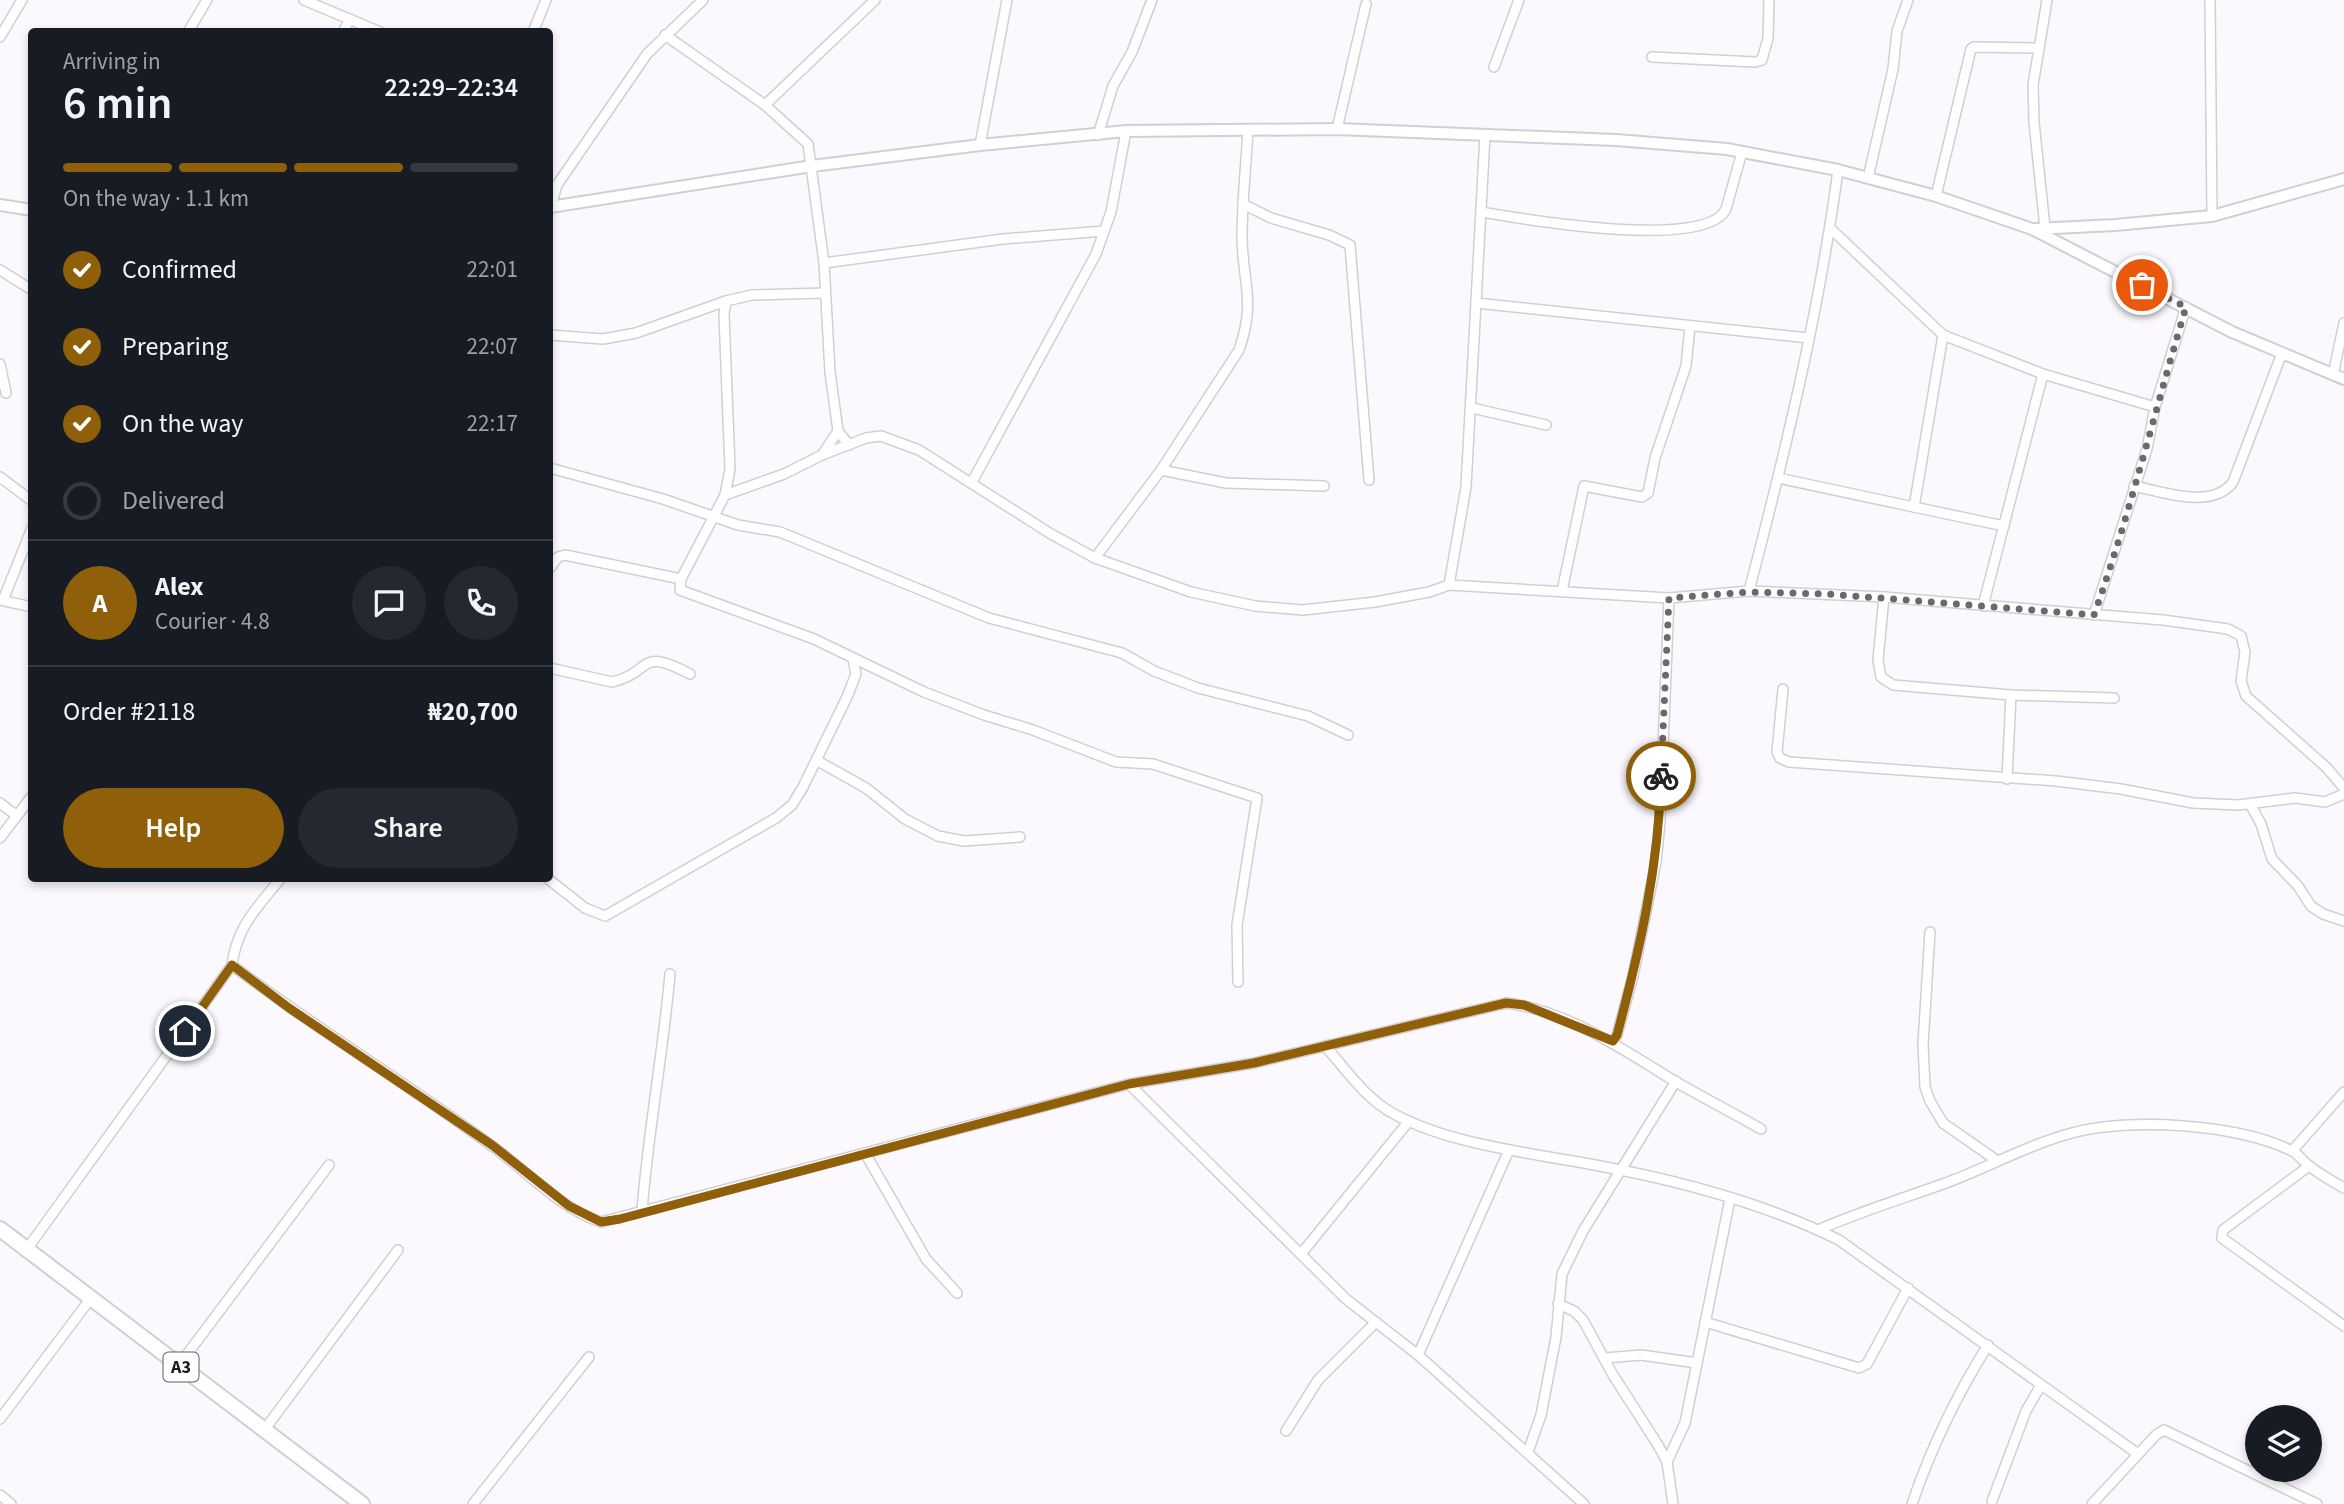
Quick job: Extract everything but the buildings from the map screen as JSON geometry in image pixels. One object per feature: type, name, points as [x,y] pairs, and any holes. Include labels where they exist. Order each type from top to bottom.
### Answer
[{"type":"highway","name":"A3","points":[[0,1228],[362,1504]]},
{"type":"street","points":[[0,37],[22,0]]},
{"type":"street","points":[[190,28],[207,0]]},
{"type":"street","points":[[304,0],[371,28]]},
{"type":"street","points":[[535,28],[546,0]]},
{"type":"street","points":[[553,196],[556,186],[579,151],[647,54],[703,0]]},
{"type":"street","points":[[765,105],[875,0]]},
{"type":"street","points":[[980,145],[1007,0]]},
{"type":"street","points":[[1098,135],[1112,86],[1132,52],[1152,0]]},
{"type":"street","points":[[1494,67],[1519,0]]},
{"type":"street","points":[[1652,57],[1755,62],[1762,60],[1768,38],[1769,0]]},
{"type":"street","points":[[1868,178],[1894,69],[1897,31],[1908,0]]},
{"type":"street","points":[[2045,228],[2033,85],[2047,0]]},
{"type":"street","points":[[2210,0],[2212,216]]},
{"type":"street","points":[[1338,129],[1366,4]]},
{"type":"street","points":[[344,28],[350,19]]},
{"type":"street","points":[[665,35],[765,105],[808,144],[824,262],[830,372],[838,431],[849,445]]},
{"type":"street","points":[[1936,197],[1971,49],[2037,48]]},
{"type":"street","points":[[553,207],[812,166],[980,145],[1126,131],[1338,129],[1616,139],[1742,152],[1839,170],[1936,197],[2032,229],[2232,332],[2339,377],[2344,323]]},
{"type":"street","points":[[1095,558],[1161,470],[1239,350],[1250,308],[1242,242],[1248,130]]},
{"type":"street","points":[[972,482],[1083,279],[1111,212],[1126,131]]},
{"type":"street","points":[[1449,585],[1466,487],[1485,135]]},
{"type":"street","points":[[1481,212],[1568,226],[1643,230],[1707,225],[1723,217],[1742,152]]},
{"type":"street","points":[[1749,592],[1809,338],[1839,170]]},
{"type":"street","points":[[2032,229],[2212,216],[2344,179]]},
{"type":"street","points":[[1243,204],[1271,218],[1344,240],[1350,245],[1369,480]]},
{"type":"street","points":[[0,205],[28,209]]},
{"type":"street","points":[[1830,229],[1943,335],[2043,374],[2155,407]]},
{"type":"street","points":[[824,262],[1003,239],[1104,231]]},
{"type":"street","points":[[0,270],[28,288]]},
{"type":"street","points":[[553,335],[603,339],[636,333],[726,301],[752,295],[825,293]]},
{"type":"street","points":[[726,301],[724,314],[730,469],[726,495],[681,579],[679,586],[682,592],[769,621],[841,650],[853,659],[924,692],[1116,762],[1153,764],[1258,799],[1237,925],[1238,982]]},
{"type":"street","points":[[1476,303],[1809,338]]},
{"type":"street","points":[[2094,615],[2147,449],[2155,407],[2186,307]]},
{"type":"street","points":[[1562,591],[1584,486],[1642,497],[1648,493],[1655,458],[1686,366],[1690,326]]},
{"type":"street","points":[[1914,507],[1943,335]]},
{"type":"street","points":[[2134,486],[2198,497],[2221,495],[2227,491],[2233,482],[2281,353]]},
{"type":"street","points":[[0,364],[6,393]]},
{"type":"street","points":[[1983,606],[2043,374]]},
{"type":"street","points":[[1472,408],[1546,425]]},
{"type":"street","points":[[822,454],[838,431]]},
{"type":"street","points":[[726,495],[784,474],[822,454],[881,436],[898,440],[919,450],[1051,534],[1095,558],[1191,592],[1255,606],[1303,610],[1375,602],[1449,585],[1669,598],[1749,592],[1884,597],[2228,629],[2241,636],[2245,652],[2241,681],[2246,696],[2328,768],[2344,788]]},
{"type":"street","points":[[553,469],[663,499],[738,525],[780,532],[989,618],[1122,653],[1154,671],[1198,688],[1308,716],[1348,735]]},
{"type":"street","points":[[1161,470],[1226,483],[1324,486]]},
{"type":"street","points":[[0,477],[28,498]]},
{"type":"street","points":[[1778,478],[2004,526]]},
{"type":"street","points":[[28,538],[2,600],[28,606]]},
{"type":"street","points":[[553,564],[558,557],[565,555],[681,579]]},
{"type":"street","points":[[1884,597],[1878,660],[1881,677],[1894,685],[2011,695],[2114,698]]},
{"type":"street","points":[[1613,1041],[1633,976],[1656,862],[1669,598]]},
{"type":"street","points":[[552,882],[592,912],[605,916],[776,818],[792,805],[848,697],[856,674],[853,659]]},
{"type":"street","points":[[553,669],[612,682],[652,660],[667,662],[690,674]]},
{"type":"street","points":[[1783,689],[1777,752],[1780,758],[1789,762],[2121,789],[2193,803],[2255,804],[2295,798],[2325,802],[2344,794]]},
{"type":"street","points":[[2007,779],[2011,695]]},
{"type":"street","points":[[816,760],[866,788],[905,819],[938,836],[964,841],[1020,837]]},
{"type":"street","points":[[0,838],[28,801]]},
{"type":"street","points":[[0,803],[17,816]]},
{"type":"street","points":[[2255,804],[2268,852],[2298,886],[2311,906],[2323,914],[2344,921]]},
{"type":"street","points":[[27,1249],[232,965],[235,945],[243,926],[278,882]]},
{"type":"street","points":[[1930,932],[1923,1044],[1925,1087],[1943,1123],[1996,1160]]},
{"type":"street","points":[[232,965],[289,1008],[492,1145],[587,1217],[601,1222],[1129,1084],[1226,1069],[1506,1003],[1524,1005],[1613,1041],[1675,1081],[1761,1129]]},
{"type":"street","points":[[642,1212],[646,1159],[664,1042],[670,974]]},
{"type":"street","points":[[1326,1047],[1368,1096],[1409,1121],[1509,1150],[1620,1170],[1730,1199],[1839,1240],[2138,1454]]},
{"type":"street","points":[[1528,1452],[1541,1415],[1556,1337],[1562,1274],[1583,1231],[1675,1081]]},
{"type":"street","points":[[1129,1084],[1346,1299],[1418,1354],[1584,1504]]},
{"type":"street","points":[[2292,1151],[2344,1092]]},
{"type":"street","points":[[1301,1254],[1409,1121]]},
{"type":"street","points":[[1818,1230],[1863,1210],[1945,1183],[1996,1160],[2071,1133],[2099,1127],[2199,1126],[2243,1135],[2292,1151],[2309,1166],[2344,1188]]},
{"type":"street","points":[[1418,1354],[1509,1150]]},
{"type":"street","points":[[865,1153],[926,1259],[957,1293]]},
{"type":"street","points":[[179,1365],[329,1164]]},
{"type":"street","points":[[2309,1166],[2233,1222],[2224,1230],[2222,1238],[2344,1326]]},
{"type":"street","points":[[1667,1462],[1685,1423],[1730,1199]]},
{"type":"street","points":[[265,1430],[398,1250]]},
{"type":"street","points":[[1705,1321],[1859,1368],[1867,1364],[1908,1288]]},
{"type":"street","points":[[0,1419],[91,1298]]},
{"type":"street","points":[[1558,1304],[1583,1320],[1667,1462],[1673,1504]]},
{"type":"street","points":[[1286,1431],[1318,1380],[1376,1322]]},
{"type":"street","points":[[1912,1504],[1941,1430],[1961,1388],[1987,1345]]},
{"type":"street","points":[[1605,1358],[1641,1355],[1697,1363]]},
{"type":"street","points":[[473,1504],[589,1357]]},
{"type":"street","points":[[1992,1501],[2026,1411],[2041,1385]]},
{"type":"street","points":[[2092,1504],[2160,1431],[2171,1431],[2317,1504]]},
{"type":"street","points":[[0,1495],[11,1504]]},
{"type":"way so far","points":[[1661,776],[1669,598],[1749,592],[1829,594],[2094,615],[2147,449],[2155,407],[2186,307],[2142,285]]},
{"type":"route","points":[[185,1031],[232,965],[289,1008],[492,1145],[569,1206],[601,1222],[620,1219],[981,1121],[1129,1084],[1254,1063],[1506,1003],[1524,1005],[1613,1041],[1633,976],[1649,903],[1660,822],[1661,776]]}]
